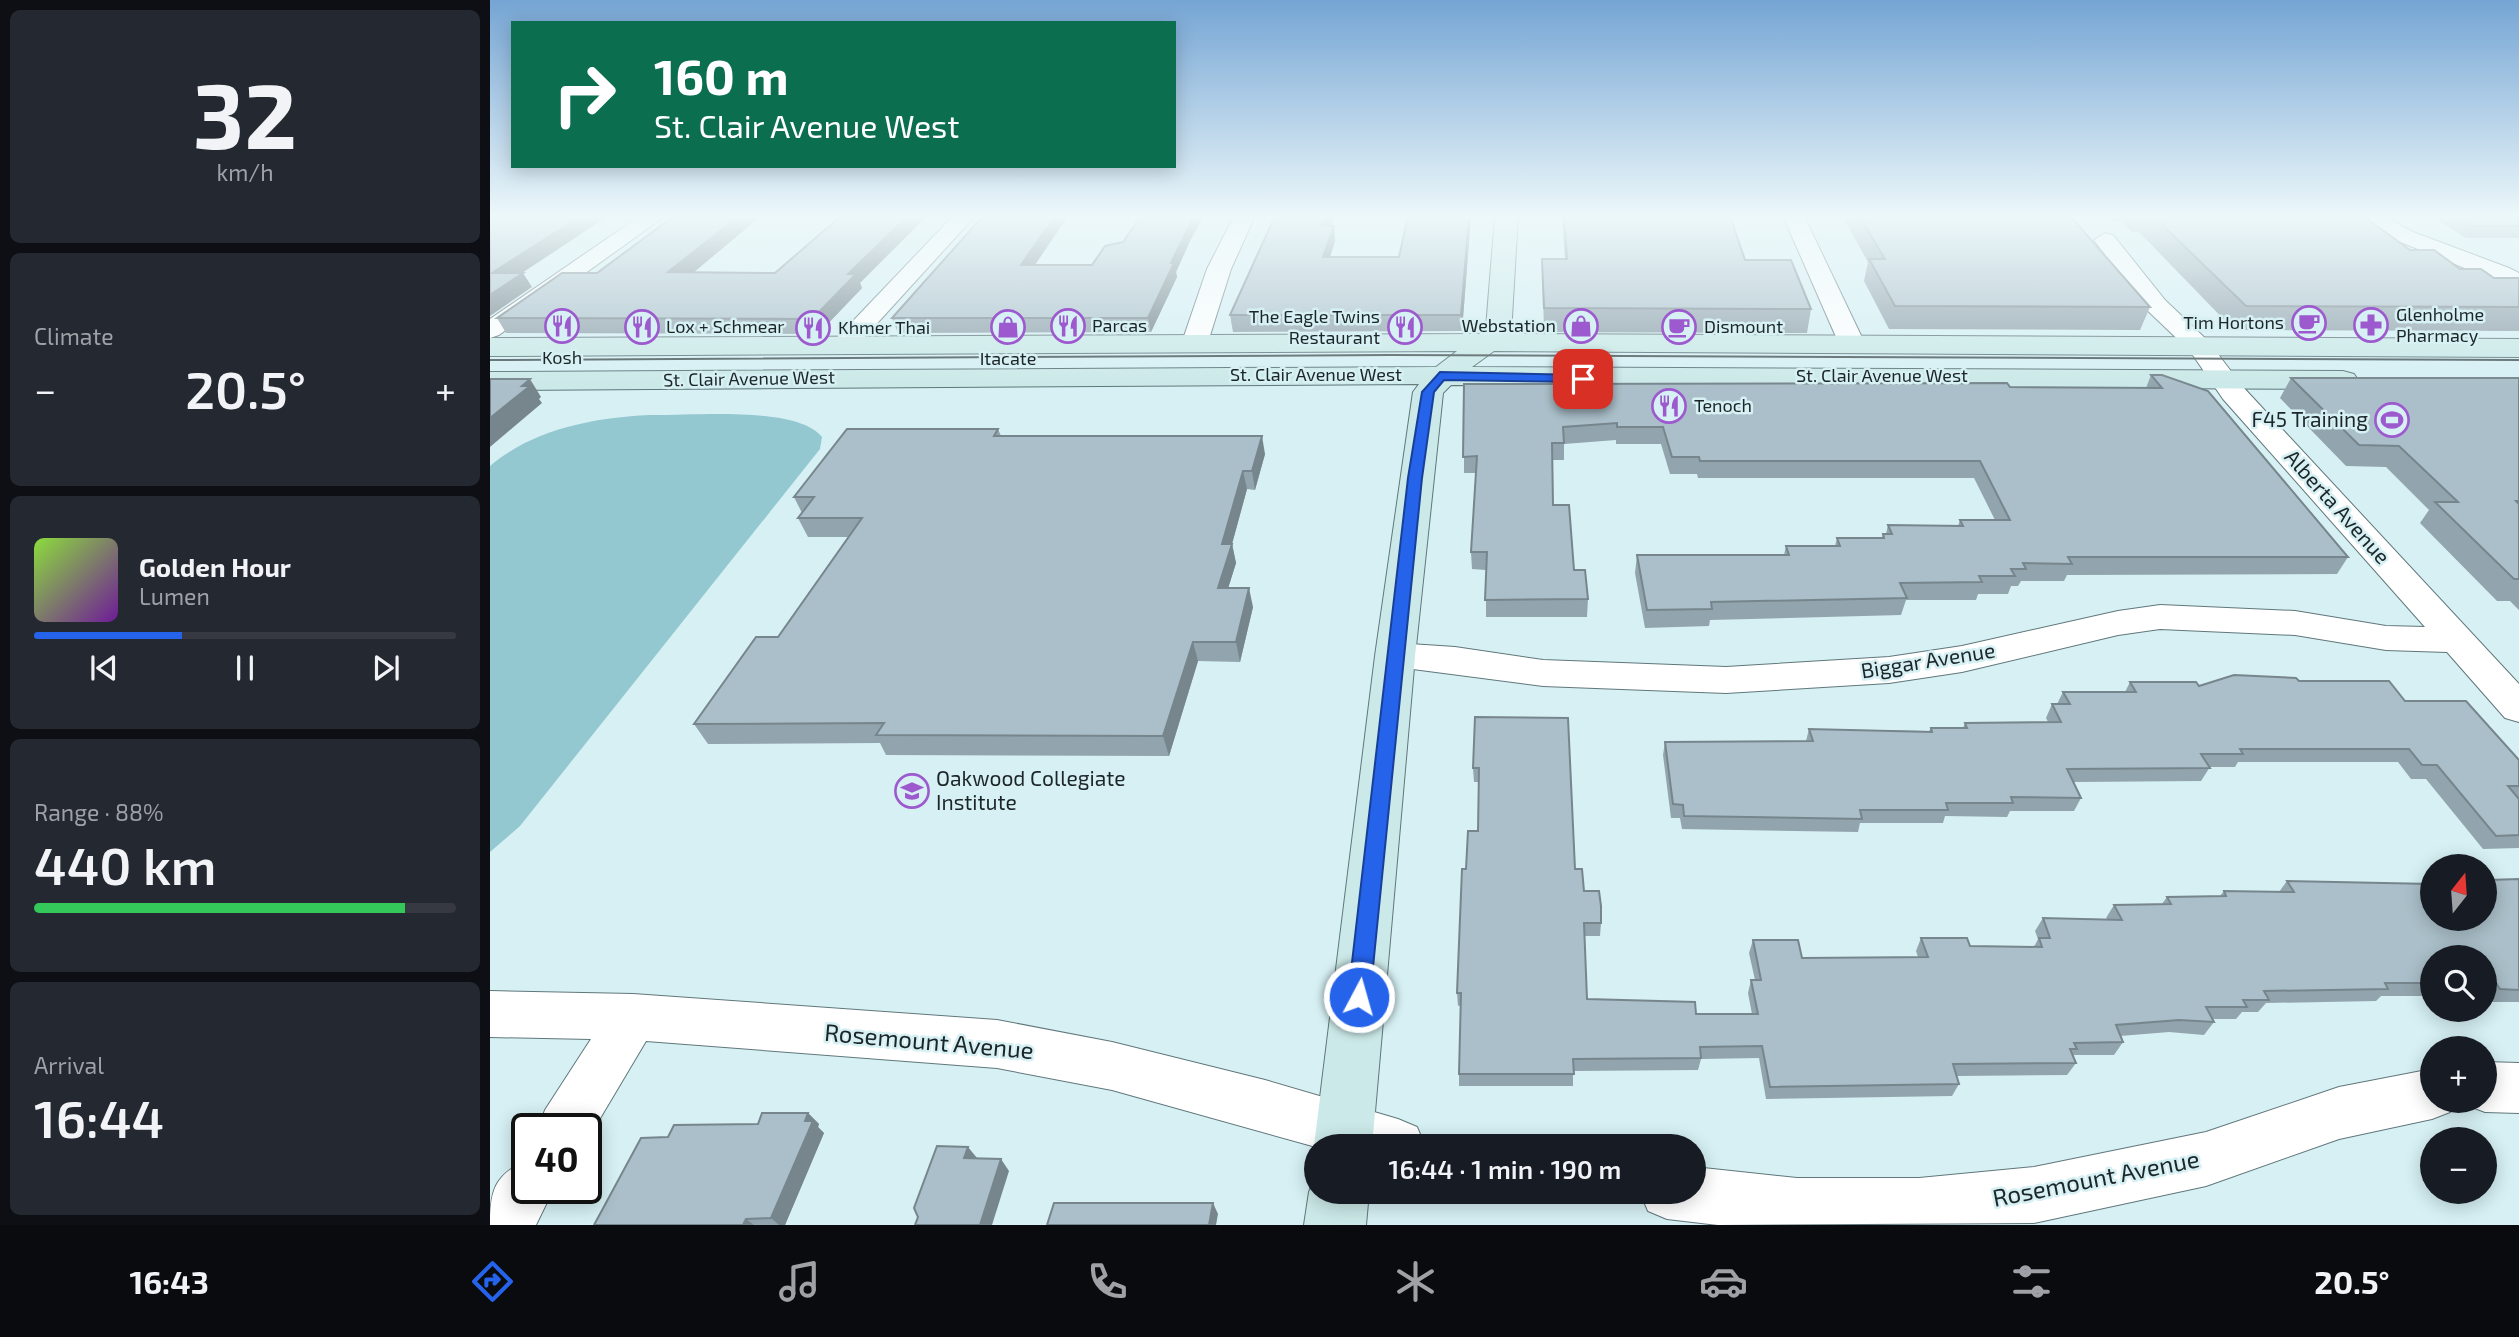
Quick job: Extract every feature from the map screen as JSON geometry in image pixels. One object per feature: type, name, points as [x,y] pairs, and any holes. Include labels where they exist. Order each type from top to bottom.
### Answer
[{"type":"main road","points":[[1362,1134],[1395,656],[1428,392],[1440,376],[1488,343],[1500,330],[1503,273]]},
{"type":"main road","name":"St. Clair Avenue West","points":[[490,347],[1488,343],[2519,348]]},
{"type":"main road","name":"St. Clair Avenue West","points":[[490,381],[781,377],[1440,376],[1679,379],[1813,376],[2221,377],[2372,380]]},
{"type":"main road","points":[[1335,1225],[1338,1204]]},
{"type":"street","points":[[490,330],[572,273]]},
{"type":"street","points":[[842,347],[911,273]]},
{"type":"street","points":[[1194,345],[1218,273]]},
{"type":"street","points":[[1819,273],[1853,346]]},
{"type":"street","name":"Alberta Avenue","points":[[2132,273],[2157,304],[2199,346],[2221,377],[2519,708]]},
{"type":"street","points":[[2496,273],[2519,284]]},
{"type":"street","name":"Biggar Avenue","points":[[1395,656],[1455,660],[1543,673],[1726,680],[1901,668],[1962,659],[2160,617],[2295,623],[2386,638],[2458,640]]},
{"type":"street","name":"Rosemount Avenue","points":[[490,1014],[634,1017],[997,1044],[1112,1066],[1265,1106],[1343,1134]]},
{"type":"street","points":[[574,1113],[634,1017]]},
{"type":"street","points":[[2497,1087],[2519,1088]]},
{"type":"street","name":"Rosemount Avenue","points":[[1706,1196],[1797,1206],[1919,1206],[2034,1195],[2206,1159],[2339,1112],[2420,1096]]},
{"type":"street","points":[[504,1225],[517,1204]]},
{"type":"shaded area","points":[[649,415],[767,416],[809,427],[822,437],[820,449],[520,826],[490,852],[490,466],[507,453],[545,434],[606,419]]},
{"type":"building","points":[[490,273],[523,273],[490,295]]},
{"type":"building","points":[[562,273],[856,274],[812,319],[497,318]]},
{"type":"building","points":[[932,273],[1169,273],[1148,318],[892,318]]},
{"type":"building","points":[[1249,273],[1464,273],[1461,315],[1230,315]]},
{"type":"building","points":[[1543,273],[1796,273],[1811,309],[1544,308]]},
{"type":"building","points":[[1877,273],[2120,273],[2150,307],[1895,306]]},
{"type":"building","points":[[2212,273],[2487,273],[2494,278],[2519,278],[2519,307],[2246,306]]},
{"type":"building","points":[[2151,375],[2162,375],[2208,391],[2348,557],[2068,557],[2072,564],[2023,563],[2026,569],[2011,569],[2015,576],[1979,576],[1982,582],[1900,583],[1907,598],[1711,602],[1712,609],[1647,610],[1637,555],[1789,555],[1786,546],[1840,546],[1837,538],[1884,538],[1883,534],[1892,534],[1888,525],[1963,526],[1960,520],[2010,520],[1980,461],[1700,461],[1699,457],[1672,457],[1663,427],[1617,427],[1617,423],[1563,427],[1564,443],[1552,443],[1553,505],[1569,505],[1574,570],[1585,570],[1588,599],[1485,600],[1487,552],[1471,552],[1477,456],[1463,457],[1464,384],[2007,383],[2010,387],[2162,388]]},
{"type":"building","points":[[2291,378],[2519,378],[2519,501],[2516,501],[2519,504],[2519,579],[2514,579],[2435,502],[2458,502],[2399,446],[2359,445]]},
{"type":"building","points":[[490,379],[530,379],[522,386],[530,386],[490,418]]},
{"type":"building","points":[[847,429],[998,429],[994,436],[1262,436],[1252,471],[1243,471],[1222,544],[1232,544],[1218,588],[1249,588],[1236,642],[1193,642],[1163,736],[876,735],[884,723],[694,724],[756,637],[778,637],[862,518],[798,518],[814,497],[794,497]]},
{"type":"building","points":[[2234,675],[2296,678],[2299,681],[2389,681],[2405,701],[2466,701],[2519,760],[2519,786],[2508,786],[2519,799],[2519,835],[2496,836],[2437,765],[2422,765],[2409,749],[2240,749],[2243,754],[2201,754],[2210,768],[2067,769],[2081,798],[2011,797],[2013,803],[1946,803],[1948,810],[1860,810],[1862,819],[1684,816],[1683,805],[1673,804],[1665,742],[1813,741],[1809,729],[1932,732],[1931,728],[1967,728],[1965,723],[2061,722],[2052,704],[2070,704],[2063,692],[2136,692],[2130,682],[2196,682],[2199,686]]},
{"type":"building","points":[[1475,717],[1568,718],[1575,869],[1582,869],[1584,891],[1599,891],[1601,906],[1601,923],[1584,923],[1587,999],[1695,1002],[1696,1014],[1758,1014],[1751,980],[1761,980],[1753,940],[1798,940],[1802,958],[1928,957],[1921,938],[1967,938],[1970,946],[2042,947],[2039,938],[2050,938],[2043,918],[2122,920],[2114,905],[2171,904],[2167,897],[2226,896],[2224,891],[2294,892],[2287,881],[2420,884],[2420,931],[2497,931],[2497,880],[2519,879],[2519,990],[2500,989],[2497,984],[2497,945],[2420,945],[2420,983],[2385,983],[2388,989],[2264,991],[2269,1000],[2243,1000],[2247,1007],[2206,1007],[2214,1022],[2179,1020],[2116,1025],[2123,1042],[2074,1043],[2077,1049],[2070,1049],[2076,1063],[1953,1064],[1959,1084],[1770,1087],[1762,1046],[1700,1047],[1701,1058],[1573,1059],[1574,1074],[1459,1074],[1461,993],[1457,993],[1462,869],[1466,869],[1468,831],[1478,831],[1479,768],[1473,768]]},
{"type":"building","points":[[762,1113],[808,1113],[805,1121],[813,1121],[771,1218],[746,1219],[743,1225],[594,1225],[641,1138],[668,1137],[674,1125],[758,1124]]},
{"type":"building","points":[[937,1146],[968,1147],[964,1158],[1001,1159],[980,1225],[915,1225],[918,1217],[914,1208]]},
{"type":"building","points":[[1054,1203],[1213,1203],[1209,1225],[1047,1225]]},
{"type":"tram line","points":[[490,360],[1390,355],[2519,360]]},
{"type":"place","name":"Tim Hortons","points":[[2309,323]]},
{"type":"place","name":"Glenholme Pharmacy","points":[[2371,325]]},
{"type":"place","name":"Kosh","points":[[562,326]]},
{"type":"place","name":"Parcas","points":[[1068,326]]},
{"type":"place","name":"Webstation","points":[[1581,326]]},
{"type":"place","name":"Lox + Schmear","points":[[642,327]]},
{"type":"place","name":"Itacate","points":[[1008,327]]},
{"type":"place","name":"The Eagle Twins Restaurant","points":[[1405,327]]},
{"type":"place","name":"Dismount","points":[[1679,327]]},
{"type":"place","name":"Khmer Thai","points":[[813,328]]},
{"type":"place","name":"Tenoch","points":[[1669,406]]},
{"type":"place","name":"F45 Training","points":[[2392,420]]},
{"type":"place","name":"Oakwood Collegiate Institute","points":[[912,791]]},
{"type":"route","points":[[1359,997],[1415,478],[1428,392],[1440,376],[1583,379]]}]
